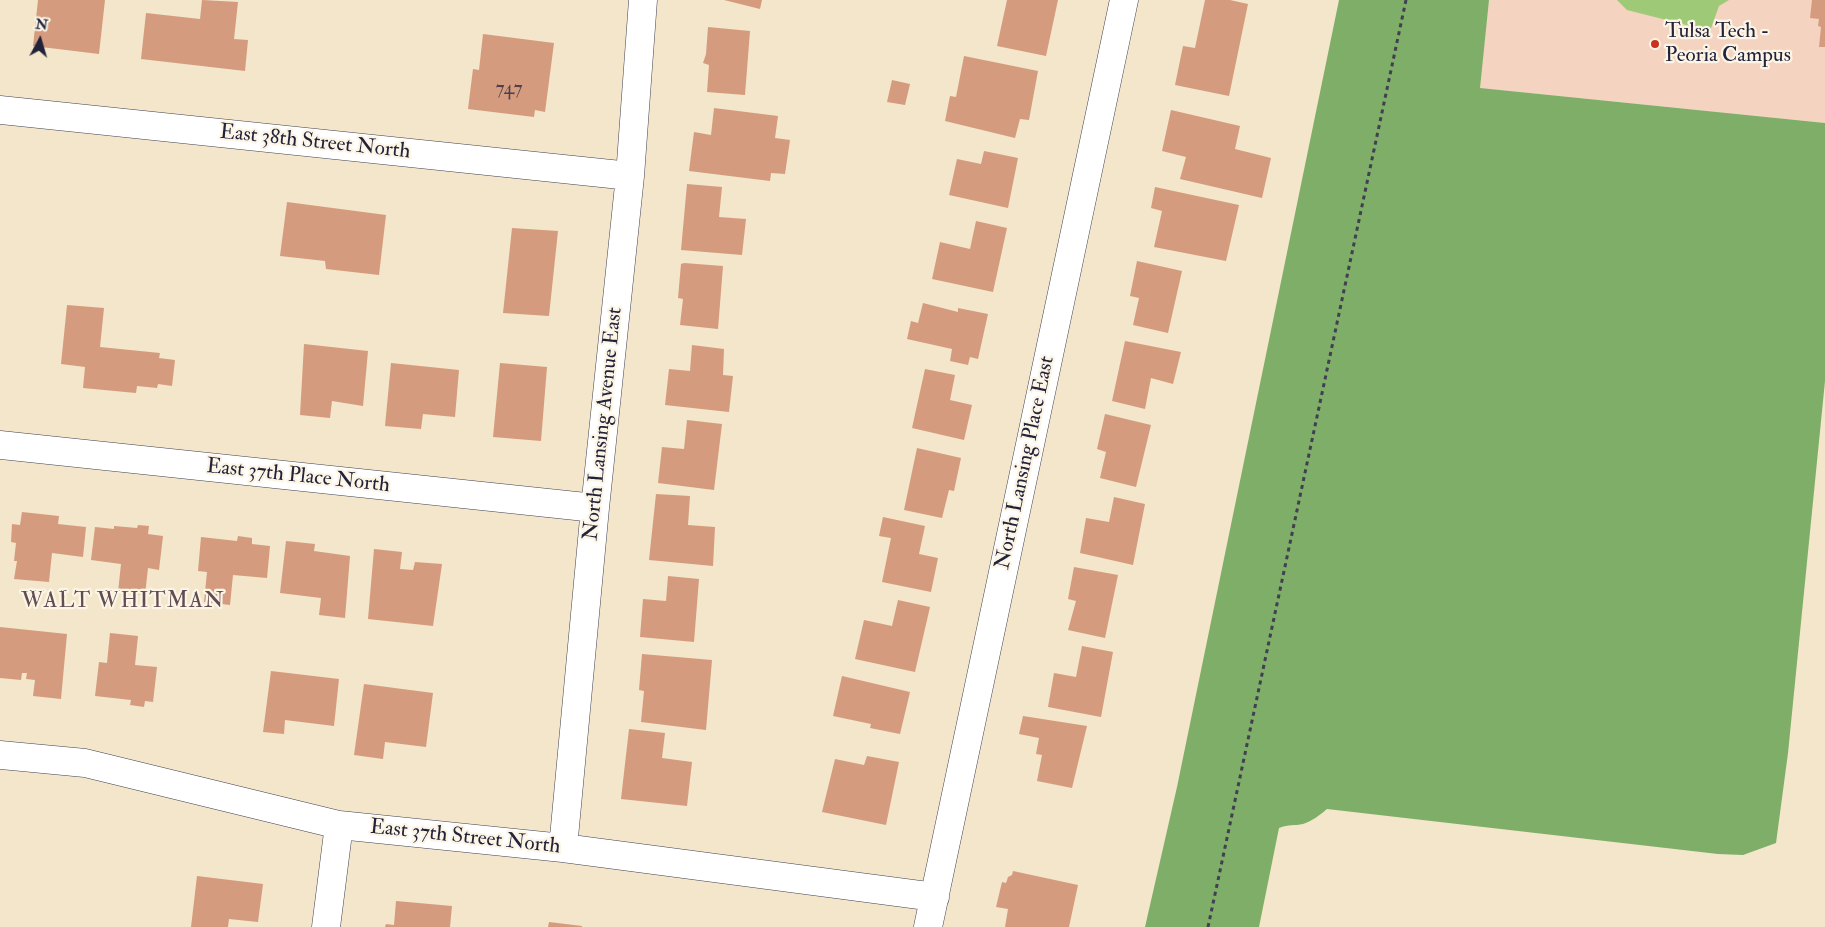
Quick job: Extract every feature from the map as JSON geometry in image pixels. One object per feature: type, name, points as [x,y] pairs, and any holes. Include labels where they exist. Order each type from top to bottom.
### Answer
[{"type":"street","name":"North Lansing Avenue East","points":[[563,848],[630,176],[643,0]]},
{"type":"street","name":"North Lansing Place East","points":[[928,927],[1124,0]]},
{"type":"street","name":"East 38th Street North","points":[[0,110],[630,176]]},
{"type":"street","name":"East 37th Place North","points":[[0,445],[596,508]]},
{"type":"street","name":"East 37th Street North","points":[[0,755],[85,763],[339,825],[563,848],[935,897]]},
{"type":"street","points":[[326,927],[339,825]]},
{"type":"path","points":[[1208,927],[1406,0]]},
{"type":"shaded area","name":"Tulsa Tech - Peoria Campus","points":[[1489,0],[1825,0],[1825,123],[1479,88]]},
{"type":"green space","points":[[1339,0],[1489,0],[1480,88],[1825,123],[1825,381],[1788,753],[1776,843],[1743,855],[1718,854],[1327,809],[1306,823],[1279,828],[1259,927],[1145,927],[1177,787]]},
{"type":"green space","points":[[1617,0],[1729,0],[1719,6],[1710,31],[1627,10]]},
{"type":"building","points":[[38,0],[105,0],[99,54],[33,46]]},
{"type":"building","points":[[202,0],[238,2],[234,39],[248,40],[245,71],[141,59],[146,13],[200,19]]},
{"type":"building","points":[[724,0],[762,0],[760,9]]},
{"type":"building","points":[[1007,0],[1058,0],[1046,56],[997,46]]},
{"type":"building","points":[[1205,0],[1230,0],[1248,4],[1229,96],[1175,85],[1183,46],[1195,48]]},
{"type":"building","points":[[1812,0],[1825,0],[1825,47],[1819,47],[1821,27],[1818,26],[1819,19],[1810,18]]},
{"type":"building","points":[[708,27],[750,31],[745,95],[707,92],[709,65],[703,63],[706,54]]},
{"type":"building","points":[[483,34],[554,43],[545,112],[535,110],[534,117],[468,109],[473,69],[479,70]]},
{"type":"building","points":[[964,56],[1038,71],[1029,120],[1020,119],[1015,138],[945,121],[950,96],[956,97]]},
{"type":"building","points":[[892,80],[910,84],[905,105],[887,102]]},
{"type":"building","points":[[714,108],[778,116],[775,138],[790,140],[785,174],[771,173],[770,181],[689,171],[694,132],[711,135]]},
{"type":"building","points":[[1171,110],[1240,126],[1235,149],[1271,158],[1262,198],[1180,179],[1186,157],[1162,151]]},
{"type":"building","points":[[984,151],[1018,158],[1008,208],[949,195],[957,159],[981,164]]},
{"type":"building","points":[[687,184],[722,187],[719,217],[746,219],[742,255],[681,250]]},
{"type":"building","points":[[1155,187],[1239,205],[1226,261],[1154,247],[1162,211],[1151,208]]},
{"type":"building","points":[[287,202],[386,215],[379,275],[326,269],[325,261],[280,256]]},
{"type":"building","points":[[976,221],[1007,228],[993,292],[932,279],[940,242],[970,249]]},
{"type":"building","points":[[512,228],[558,231],[549,316],[503,313]]},
{"type":"building","points":[[1137,261],[1182,271],[1168,333],[1133,325],[1139,298],[1130,296]]},
{"type":"building","points":[[681,264],[723,266],[718,329],[680,325],[683,299],[678,298]]},
{"type":"building","points":[[923,303],[958,312],[958,308],[988,314],[978,359],[970,357],[968,365],[950,361],[952,349],[907,339],[911,321],[918,323]]},
{"type":"building","points":[[67,305],[104,308],[100,347],[160,353],[159,358],[175,360],[172,386],[158,384],[157,388],[137,386],[136,393],[83,388],[85,367],[61,364]]},
{"type":"building","points":[[1125,341],[1181,352],[1173,384],[1151,378],[1145,409],[1112,401]]},
{"type":"building","points":[[304,344],[368,351],[363,406],[332,401],[330,418],[300,415]]},
{"type":"building","points":[[692,345],[724,349],[723,375],[733,376],[729,412],[665,405],[669,369],[690,371]]},
{"type":"building","points":[[391,363],[459,370],[455,417],[423,414],[421,429],[385,426]]},
{"type":"building","points":[[500,363],[547,367],[541,441],[493,437]]},
{"type":"building","points":[[925,369],[955,375],[950,400],[972,405],[964,440],[912,428]]},
{"type":"building","points":[[1105,414],[1151,425],[1136,487],[1100,478],[1106,452],[1097,449]]},
{"type":"building","points":[[687,420],[722,424],[714,490],[658,483],[662,447],[684,449]]},
{"type":"building","points":[[917,448],[961,458],[954,491],[949,490],[942,518],[904,510]]},
{"type":"building","points":[[656,494],[690,496],[688,525],[715,527],[713,566],[649,560]]},
{"type":"building","points":[[1114,497],[1145,504],[1133,565],[1080,553],[1086,518],[1109,522]]},
{"type":"building","points":[[22,512],[59,516],[58,524],[86,527],[83,557],[52,553],[49,582],[14,579],[17,561],[14,561],[16,543],[11,542],[12,524],[20,525]]},
{"type":"building","points":[[883,517],[925,526],[919,554],[938,558],[931,592],[882,582],[891,538],[879,536]]},
{"type":"building","points":[[138,525],[149,526],[148,534],[163,536],[159,570],[148,568],[145,595],[118,592],[121,564],[91,560],[95,527],[114,529],[114,526],[137,528]]},
{"type":"building","points":[[238,536],[252,538],[252,544],[270,546],[267,578],[233,575],[230,605],[204,602],[207,572],[198,571],[201,537],[237,541]]},
{"type":"building","points":[[286,541],[315,544],[314,551],[350,556],[345,618],[319,615],[321,598],[280,593]]},
{"type":"building","points":[[374,549],[402,552],[400,569],[413,570],[415,562],[442,564],[433,626],[368,619]]},
{"type":"building","points":[[1074,567],[1118,575],[1105,638],[1068,630],[1076,601],[1068,599]]},
{"type":"building","points":[[668,576],[699,579],[694,642],[640,637],[643,599],[666,601]]},
{"type":"building","points":[[898,600],[930,607],[915,672],[855,659],[864,620],[892,626]]},
{"type":"building","points":[[0,627],[67,634],[61,699],[33,696],[35,680],[26,679],[27,673],[22,673],[21,680],[0,678]]},
{"type":"building","points":[[110,633],[138,636],[135,665],[157,667],[153,702],[145,701],[144,707],[130,705],[131,700],[95,696],[99,662],[107,663]]},
{"type":"building","points":[[1082,646],[1113,652],[1101,717],[1048,707],[1054,673],[1076,677]]},
{"type":"building","points":[[642,654],[712,660],[706,730],[641,722],[644,691],[639,690]]},
{"type":"building","points":[[271,671],[339,679],[334,726],[285,720],[284,734],[263,732]]},
{"type":"building","points":[[842,676],[910,692],[900,734],[870,728],[871,724],[833,716]]},
{"type":"building","points":[[364,684],[433,693],[426,747],[385,742],[383,759],[354,755]]},
{"type":"building","points":[[1023,716],[1087,726],[1072,788],[1037,781],[1042,755],[1036,754],[1039,738],[1019,734]]},
{"type":"building","points":[[629,729],[665,733],[662,758],[692,762],[687,806],[621,799]]},
{"type":"building","points":[[867,756],[899,762],[886,825],[822,812],[835,759],[864,765]]},
{"type":"building","points":[[1013,871],[1078,885],[1069,927],[1005,927],[1008,909],[996,907],[1002,882],[1006,883]]},
{"type":"building","points":[[197,876],[263,884],[258,922],[229,919],[228,927],[191,927]]},
{"type":"building","points":[[396,901],[452,906],[450,927],[385,927],[386,924],[394,925]]},
{"type":"building","points":[[549,922],[582,926],[582,927],[548,927]]},
{"type":"place","name":"Tulsa Tech - Peoria Campus","points":[[1655,44]]},
{"type":"district","name":"WALT WHITMAN","points":[[123,602]]}]
